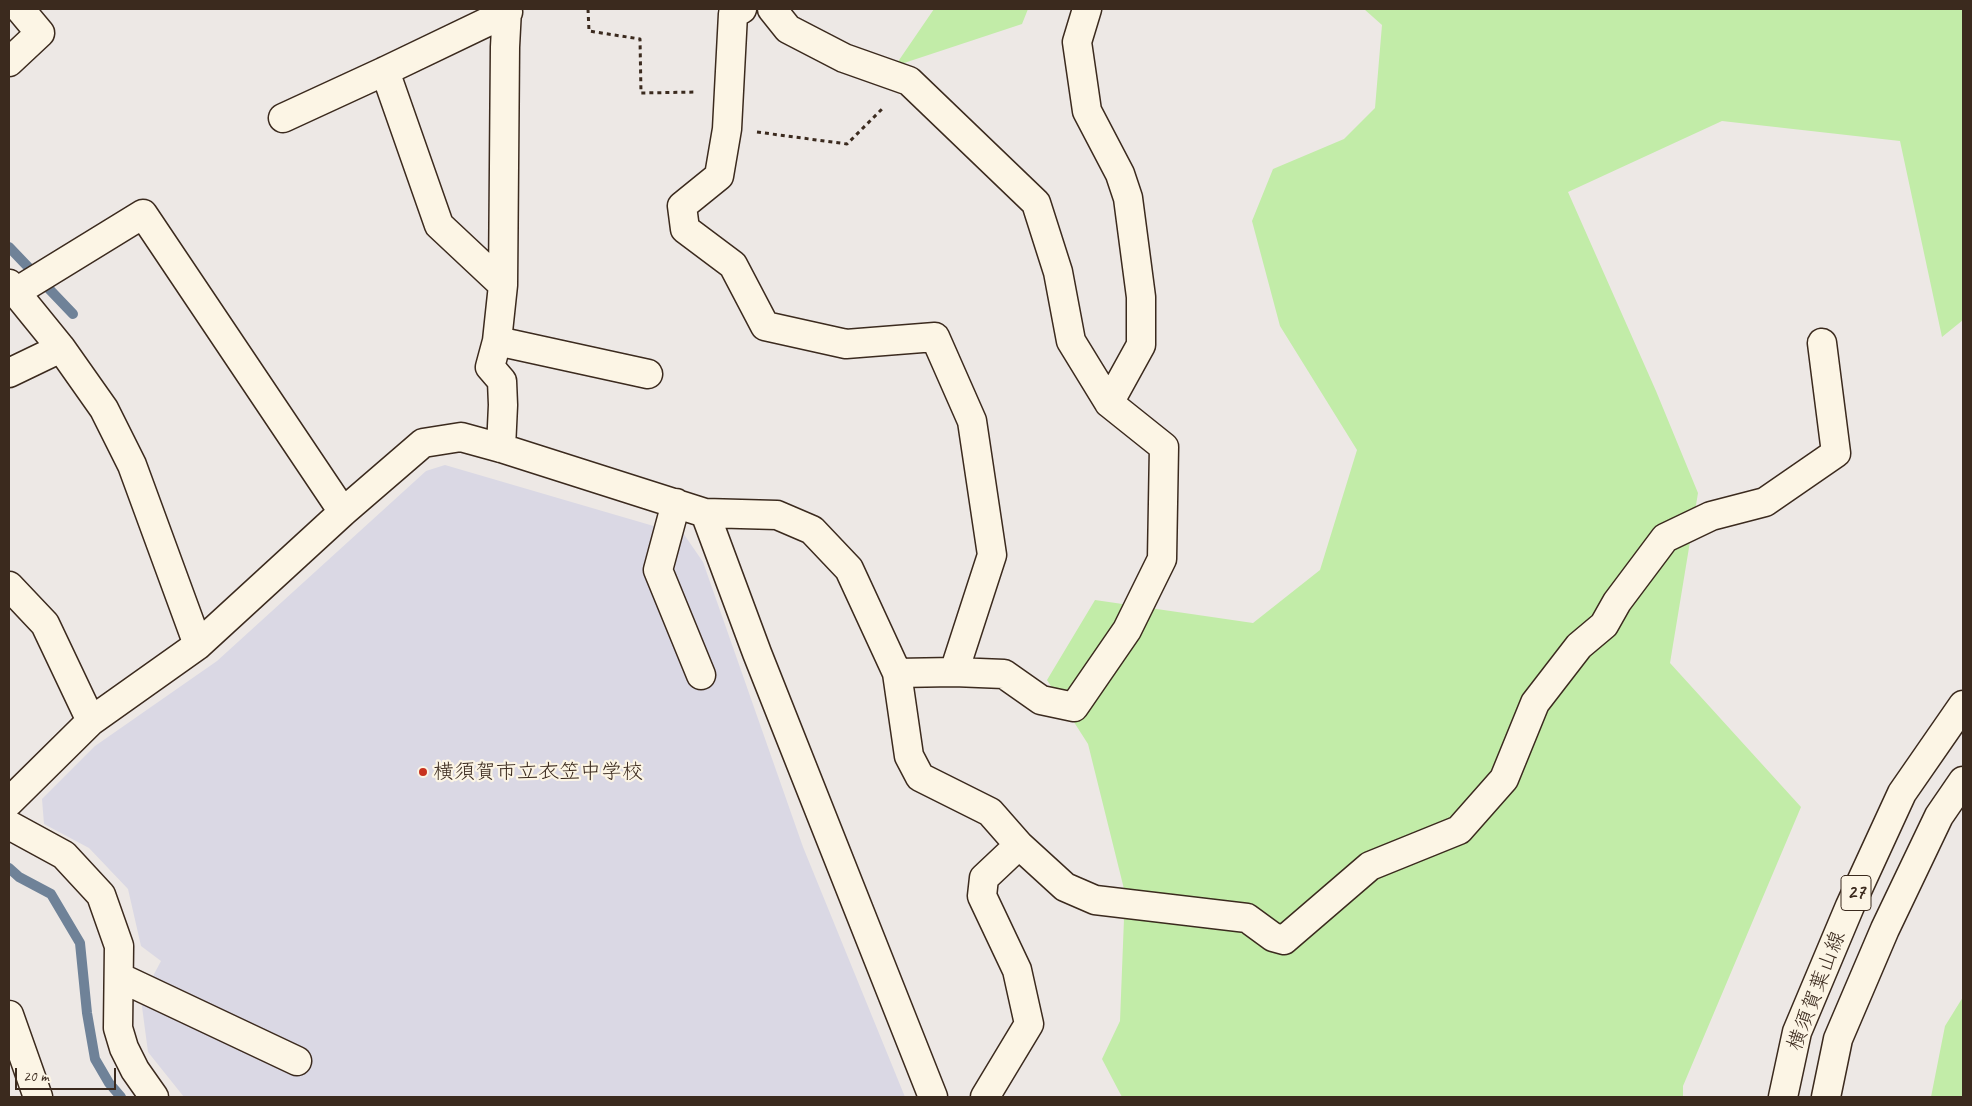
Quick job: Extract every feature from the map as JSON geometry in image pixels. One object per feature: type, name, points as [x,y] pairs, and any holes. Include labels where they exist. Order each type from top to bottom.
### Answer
[{"type":"street","points":[[9,62],[40,33],[20,9]]},
{"type":"street","points":[[742,9],[733,14],[727,129],[719,176],[682,206],[685,228],[733,265],[765,326],[846,344],[935,337],[972,421],[992,555],[954,672]]},
{"type":"street","points":[[772,9],[788,29],[844,58],[909,81],[1036,203],[1058,272],[1071,341],[1109,403],[1164,447],[1162,559],[1127,630],[1074,707],[1041,700],[1004,674],[954,672],[897,673]]},
{"type":"street","points":[[1087,9],[1076,42],[1087,111],[1120,174],[1128,198],[1141,297],[1141,344],[1109,403]]},
{"type":"street","points":[[283,118],[385,71],[508,10]]},
{"type":"street","points":[[501,448],[504,406],[502,381],[490,367],[497,341],[503,285],[505,47],[508,10]]},
{"type":"street","points":[[385,71],[439,225],[503,285]]},
{"type":"street","points":[[198,645],[132,465],[104,409],[61,348],[12,288],[143,214],[343,512]]},
{"type":"street","points":[[497,341],[648,374]]},
{"type":"street","points":[[9,802],[91,721],[198,645],[343,512],[423,443],[461,437],[676,503],[705,514],[777,515],[812,530],[849,569],[897,673],[909,756],[920,776],[990,812],[1020,845],[1065,887],[1095,900],[1247,918],[1273,937],[1284,940],[1370,866],[1459,830],[1504,778],[1535,703],[1579,646],[1604,625],[1617,602],[1665,538],[1711,516],[1765,502],[1836,453],[1822,344]]},
{"type":"street","points":[[9,373],[61,348]]},
{"type":"street","points":[[676,503],[658,570],[701,675]]},
{"type":"street","points":[[705,514],[757,653],[933,1097]]},
{"type":"street","points":[[9,586],[45,624],[91,721]]},
{"type":"street","name":"横須賀葉山線","points":[[1783,1097],[1798,1032],[1862,880],[1902,793],[1963,706]]},
{"type":"street","name":"横須賀葉山線","points":[[1826,1097],[1838,1039],[1885,929],[1939,816],[1963,781]]},
{"type":"street","points":[[9,825],[64,855],[101,895],[119,946],[118,1028],[124,1048],[135,1070],[154,1097]]},
{"type":"street","points":[[985,1097],[1028,1024],[1017,970],[982,896],[984,878],[1020,845]]},
{"type":"street","points":[[119,977],[297,1061]]},
{"type":"street","points":[[9,1016],[38,1097]]},
{"type":"path","points":[[588,9],[589,31],[640,39],[641,93],[728,91]]},
{"type":"path","points":[[727,129],[847,144],[909,81]]},
{"type":"shaded area","name":"横須賀市立衣笠中学校","points":[[445,465],[657,527],[681,530],[703,562],[803,847],[905,1097],[184,1097],[148,1052],[141,999],[161,961],[141,946],[128,889],[89,848],[44,824],[42,799],[95,746],[217,661],[426,471]]},
{"type":"green space","points":[[934,9],[1028,9],[1022,24],[895,66]]},
{"type":"green space","points":[[1364,9],[1963,9],[1963,320],[1942,337],[1900,141],[1722,121],[1568,192],[1656,391],[1698,493],[1670,663],[1801,807],[1683,1086],[1683,1097],[1122,1097],[1102,1059],[1120,1021],[1125,893],[1088,744],[1047,680],[1095,600],[1253,623],[1320,570],[1357,450],[1280,326],[1252,221],[1273,169],[1344,139],[1375,108],[1382,25]]},
{"type":"green space","points":[[1963,997],[1963,1097],[1931,1097],[1945,1026]]},
{"type":"waterway","points":[[9,247],[73,314]]},
{"type":"waterway","points":[[9,868],[19,877],[51,894],[80,943],[87,1013],[95,1059],[109,1083],[121,1097]]},
{"type":"place","name":"横須賀市立衣笠中学校","points":[[423,772]]}]
